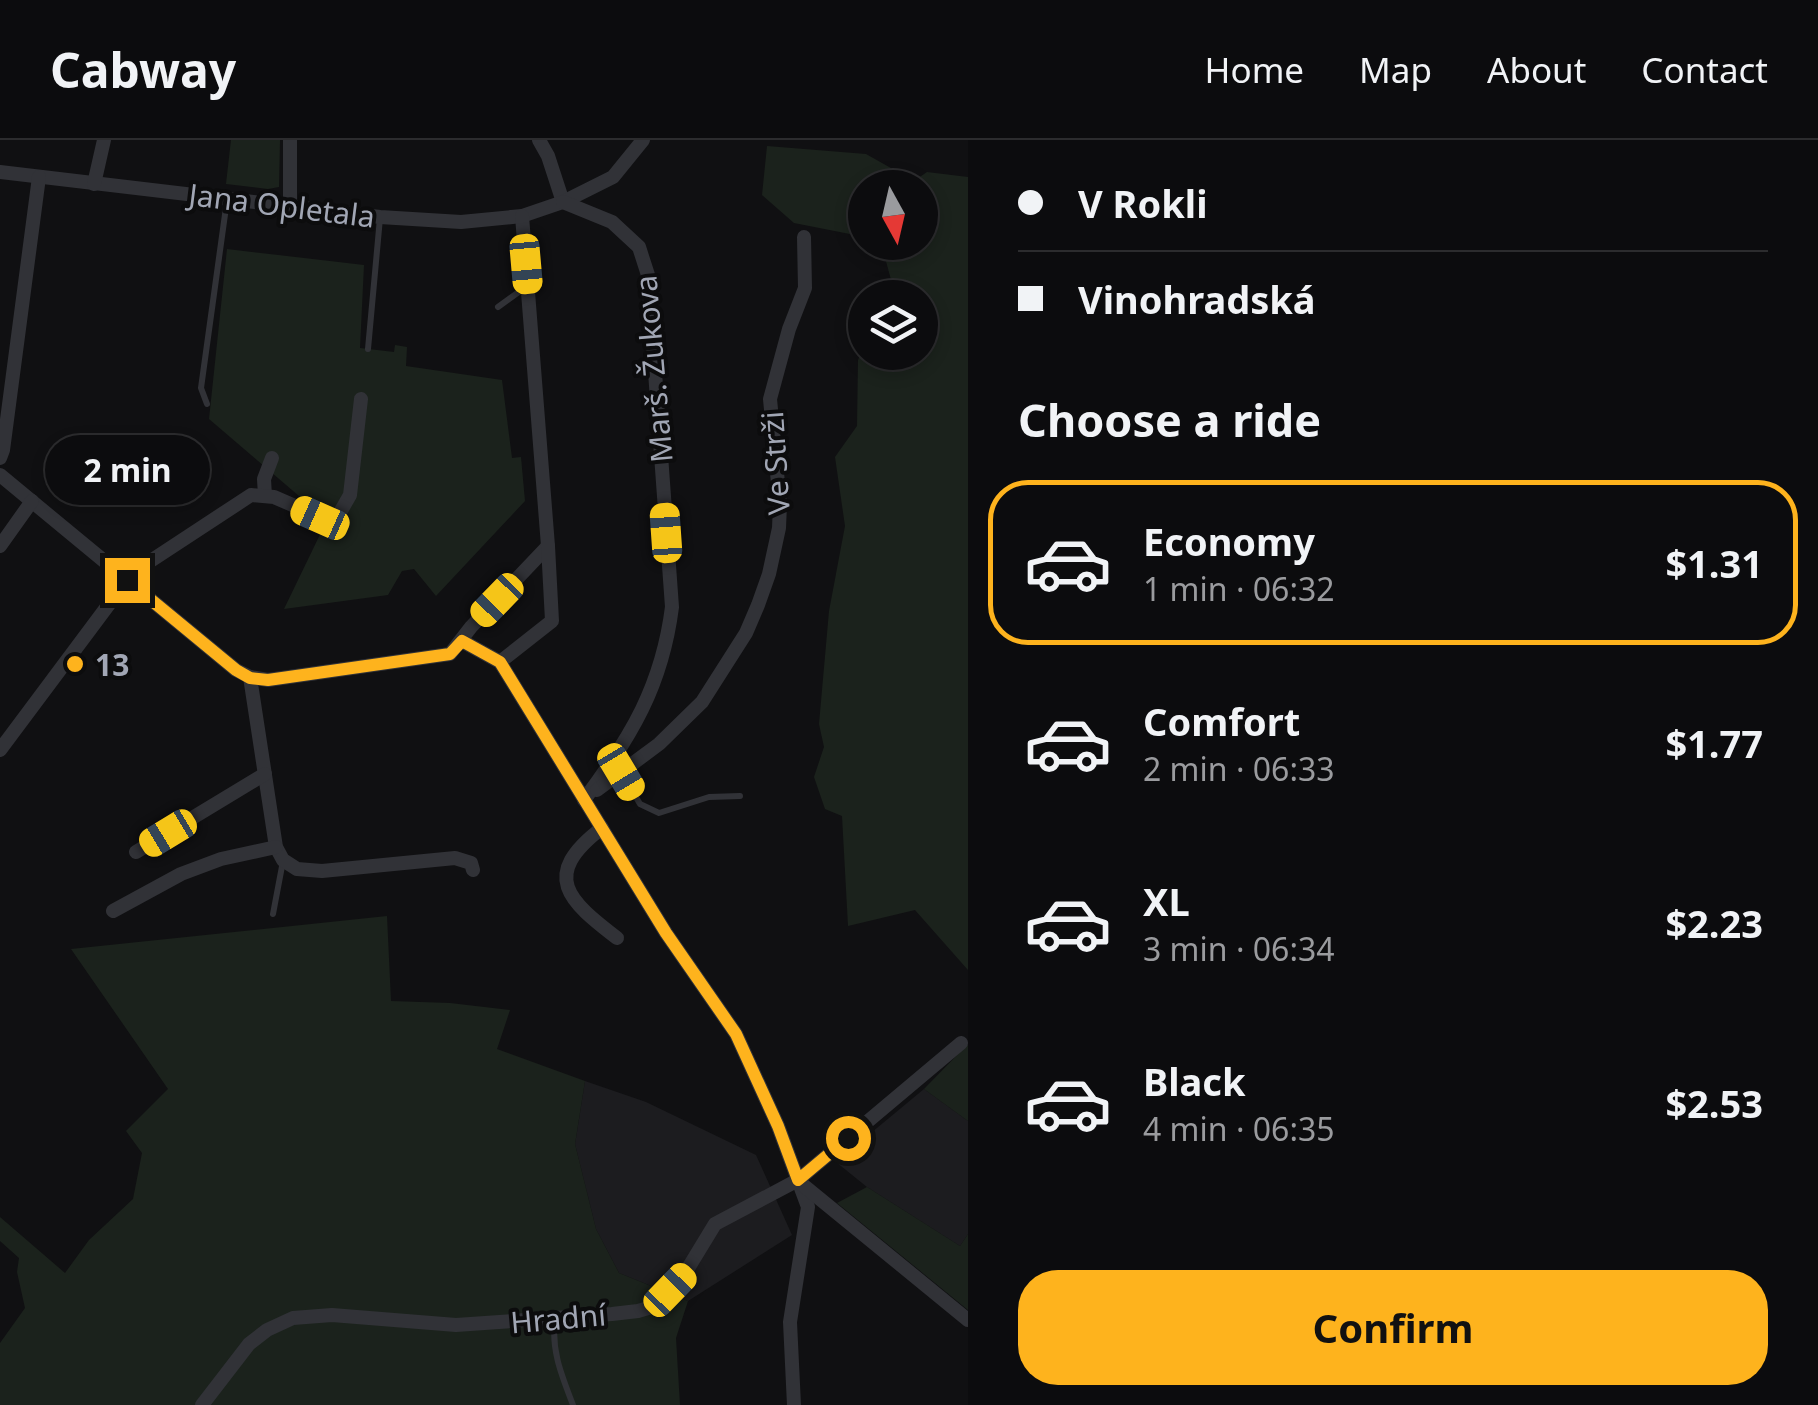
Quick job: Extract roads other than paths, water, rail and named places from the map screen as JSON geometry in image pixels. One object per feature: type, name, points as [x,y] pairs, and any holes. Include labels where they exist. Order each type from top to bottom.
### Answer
[{"type":"street","points":[[94,184],[104,140]]},
{"type":"street","points":[[290,140],[290,206]]},
{"type":"street","points":[[539,140],[563,202]]},
{"type":"street","points":[[548,156],[556,140]]},
{"type":"street","name":"Jana Opletala","points":[[0,172],[380,217],[461,222],[522,216],[563,202],[614,177],[643,140]]},
{"type":"street","points":[[0,458],[39,177]]},
{"type":"street","name":"Marš. Žukova","points":[[563,202],[612,222],[639,247],[648,275],[672,606],[662,661],[640,714],[620,752],[584,800]]},
{"type":"street","points":[[500,662],[552,621],[522,216]]},
{"type":"street","name":"Ve Strži","points":[[584,800],[659,744],[702,702],[746,633],[769,574],[777,540],[780,504],[770,399],[788,329],[805,288],[804,237]]},
{"type":"street","points":[[0,750],[127,580],[149,562],[251,496],[274,498],[334,523],[350,494],[361,400]]},
{"type":"street","points":[[265,496],[264,478],[272,458]]},
{"type":"street","points":[[0,475],[250,678],[268,680],[450,654],[548,546]]},
{"type":"street","points":[[0,546],[32,501]]},
{"type":"street","points":[[462,641],[500,662],[666,933],[736,1034],[778,1126],[808,1208],[790,1322],[794,1405]]},
{"type":"street","points":[[250,678],[279,854],[297,869],[322,872],[455,858],[471,864],[473,870]]},
{"type":"street","points":[[136,852],[265,774]]},
{"type":"street","points":[[602,828],[580,844],[569,864],[566,883],[583,912],[617,938]]},
{"type":"street","points":[[113,911],[181,874],[221,859],[279,854]]},
{"type":"street","name":"Hradní","points":[[202,1405],[249,1344],[293,1318],[332,1316],[456,1325],[498,1324],[612,1314],[655,1306],[684,1276],[715,1224],[798,1180],[961,1042]]},
{"type":"street","points":[[798,1180],[968,1320]]},
{"type":"lane","points":[[208,404],[202,388],[227,199]]},
{"type":"lane","points":[[368,349],[380,217]]},
{"type":"lane","points":[[498,307],[528,285]]},
{"type":"lane","points":[[621,772],[640,804],[658,813],[709,798],[740,796]]},
{"type":"lane","points":[[273,914],[279,854]]},
{"type":"lane","points":[[555,1316],[552,1342],[573,1405]]},
{"type":"place","name":"13","points":[[75,664]]}]
